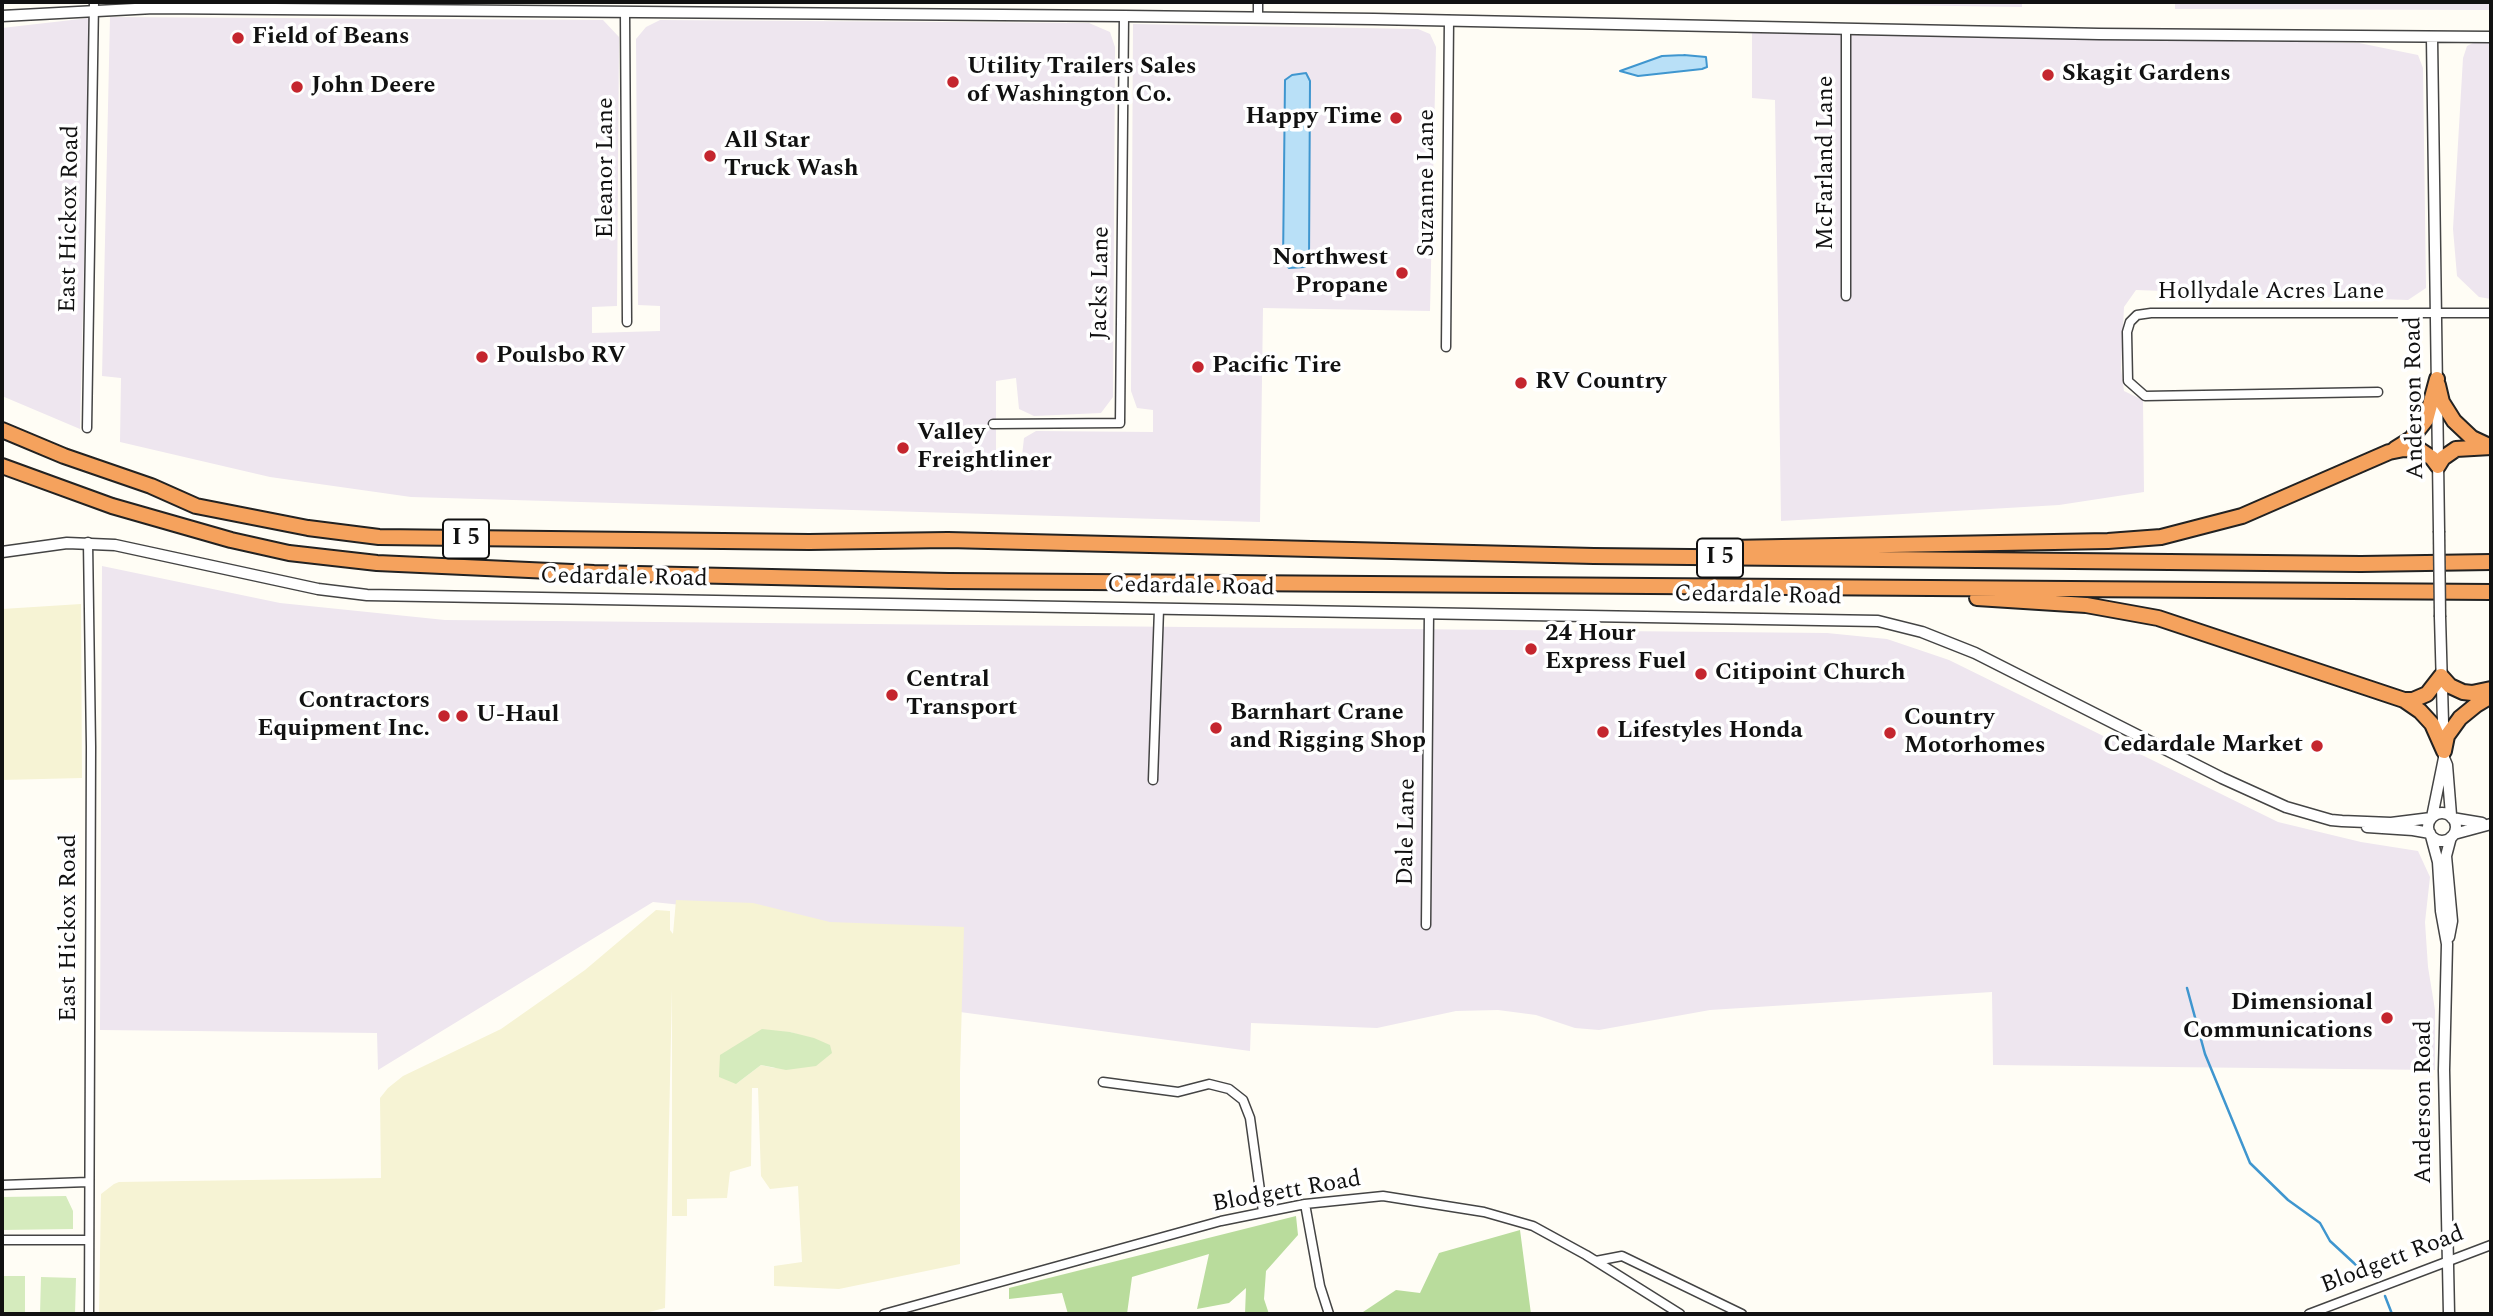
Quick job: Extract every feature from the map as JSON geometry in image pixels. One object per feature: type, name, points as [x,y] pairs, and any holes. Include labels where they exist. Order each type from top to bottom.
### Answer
[{"type":"highway","points":[[2437,379],[2442,402],[2454,421],[2472,438],[2491,447]]},
{"type":"highway","points":[[1594,556],[1692,549],[1913,546],[2161,537],[2242,516],[2389,452],[2411,439],[2426,420],[2437,379]]},
{"type":"highway","name":"I 5","points":[[2,430],[64,456],[151,486],[196,506],[308,528],[379,537],[783,542],[948,540],[1594,556],[2361,564],[2491,562]]},
{"type":"highway","points":[[2389,452],[2420,450],[2438,466],[2443,458],[2456,449],[2491,447]]},
{"type":"highway","name":"I 5","points":[[2,466],[112,506],[231,540],[289,553],[377,563],[594,573],[935,581],[2491,592]]},
{"type":"highway","points":[[1860,589],[2073,604],[2134,613],[2202,631],[2404,700],[2432,724],[2444,755]]},
{"type":"highway","points":[[2404,700],[2413,700],[2427,694],[2441,676],[2450,686],[2463,692],[2491,689]]},
{"type":"highway","points":[[2444,755],[2447,736],[2460,718],[2491,696]]},
{"type":"street","points":[[1258,2],[1258,18]]},
{"type":"street","points":[[2,16],[94,6],[361,6],[625,13],[1449,20],[1846,30],[2491,37]]},
{"type":"street","name":"East Hickox Road","points":[[87,428],[94,6]]},
{"type":"street","name":"Eleanor Lane","points":[[625,13],[627,322]]},
{"type":"street","name":"Jacks Lane","points":[[993,424],[1120,423],[1124,16]]},
{"type":"street","name":"Suzanne Lane","points":[[1446,347],[1449,20]]},
{"type":"street","name":"McFarland Lane","points":[[1846,30],[1846,296]]},
{"type":"street","name":"Anderson Road","points":[[2431,818],[2444,755],[2432,38]]},
{"type":"street","name":"Hollydale Acres Lane","points":[[2378,392],[2145,396],[2128,382],[2127,332],[2130,322],[2137,315],[2144,313],[2491,313]]},
{"type":"street","name":"East Hickox Road","points":[[88,542],[91,747],[89,1314]]},
{"type":"street","name":"Cedardale Road","points":[[2,552],[88,542],[114,545],[318,589],[367,595],[1878,621],[1922,632],[1975,653],[2222,778],[2286,807],[2358,826],[2430,834]]},
{"type":"street","points":[[1153,780],[1159,609]]},
{"type":"street","name":"Dale Lane","points":[[1426,925],[1429,613]]},
{"type":"street","name":"Anderson Road","points":[[2444,755],[2452,817]]},
{"type":"street","points":[[2442,813],[2489,824],[2442,841],[2430,834],[2428,826],[2431,818],[2442,813]]},
{"type":"street","points":[[2452,817],[2456,825],[2452,836]]},
{"type":"street","name":"Cedardale Road","points":[[2342,821],[2391,823],[2431,818]]},
{"type":"street","name":"Anderson Road","points":[[2430,834],[2438,862],[2441,911],[2447,944],[2445,1106],[2449,1314]]},
{"type":"street","name":"Anderson Road","points":[[2447,944],[2452,921],[2446,856],[2452,836]]},
{"type":"street","points":[[1103,1082],[1178,1091],[1209,1084],[1229,1089],[1243,1100],[1250,1118],[1263,1212]]},
{"type":"street","points":[[2,1185],[88,1182]]},
{"type":"street","name":"Blodgett Road","points":[[884,1314],[905,1312],[1221,1221],[1305,1204],[1382,1196],[1484,1212],[1533,1226],[1596,1261],[1680,1314]]},
{"type":"street","points":[[1305,1204],[1320,1286],[1329,1314]]},
{"type":"street","points":[[2,1240],[88,1240]]},
{"type":"street","name":"Blodgett Road","points":[[2309,1314],[2491,1245]]},
{"type":"street","points":[[1596,1261],[1622,1256],[1742,1314]]},
{"type":"shaded area","points":[[1696,2],[2022,2],[2022,7]]},
{"type":"shaded area","points":[[2175,2],[2491,2],[2491,10],[2175,9]]},
{"type":"shaded area","points":[[110,17],[603,20],[619,37],[617,306],[592,307],[592,333],[660,331],[660,306],[638,305],[636,39],[646,27],[660,20],[1089,23],[1110,32],[1115,47],[1113,397],[1101,413],[1034,416],[1019,409],[1016,378],[996,381],[996,455],[1022,456],[1024,438],[1036,431],[1153,432],[1153,410],[1137,408],[1131,391],[1133,24],[1418,29],[1430,34],[1436,47],[1430,311],[1263,308],[1260,522],[411,497],[270,477],[120,442],[121,378],[102,376]]},
{"type":"shaded area","points":[[89,18],[80,429],[2,396],[2,28]]},
{"type":"shaded area","points":[[1752,33],[2359,43],[2418,55],[2423,68],[2426,288],[2408,300],[2136,290],[2124,307],[2121,368],[2124,391],[2143,400],[2144,492],[2059,505],[1781,521],[1775,100],[1752,98]]},
{"type":"shaded area","points":[[2479,40],[2491,40],[2491,299],[2479,297],[2457,276],[2453,229],[2463,58],[2467,46]]},
{"type":"shaded area","points":[[102,566],[280,603],[445,620],[1827,633],[1887,639],[1949,660],[2278,822],[2361,842],[2418,851],[2430,877],[2425,922],[2428,967],[2435,1010],[2435,1070],[1993,1065],[1992,992],[1710,1010],[1599,1030],[1575,1028],[1536,1015],[1498,1010],[1456,1011],[1377,1028],[1251,1023],[1250,1051],[960,1012],[749,912],[653,902],[378,1070],[377,1033],[100,1030]]},
{"type":"shaded area","points":[[81,604],[82,778],[2,780],[2,609]]},
{"type":"shaded area","points":[[676,900],[753,903],[830,922],[964,927],[960,1073],[960,1264],[839,1289],[774,1286],[774,1266],[802,1262],[798,1186],[770,1189],[761,1176],[758,1088],[752,1088],[751,1166],[730,1172],[727,1198],[687,1199],[687,1216],[672,1216],[672,989],[665,1308],[641,1314],[99,1314],[101,1194],[114,1184],[381,1178],[380,1098],[388,1088],[403,1076],[501,1029],[585,970],[656,910],[670,911],[670,930],[673,934]],"holes":[[[790,1032],[829,1045],[774,1068],[761,1065],[736,1084]]]},
{"type":"green space","points":[[762,1029],[814,1038],[830,1045],[832,1053],[816,1066],[786,1070],[761,1065],[736,1084],[719,1077],[720,1055]]},
{"type":"green space","points":[[66,1196],[73,1211],[73,1229],[2,1230],[2,1197]]},
{"type":"green space","points":[[1296,1216],[1298,1235],[1266,1271],[1264,1299],[1269,1314],[1245,1314],[1246,1288],[1229,1303],[1197,1309],[1209,1254],[1132,1277],[1127,1314],[1068,1314],[1062,1293],[1009,1299],[1009,1288]]},
{"type":"green space","points":[[1520,1230],[1531,1314],[1360,1314],[1396,1290],[1420,1293],[1439,1253]]},
{"type":"green space","points":[[2,1276],[25,1276],[25,1314],[2,1314]]},
{"type":"green space","points":[[41,1277],[76,1278],[75,1314],[40,1314]]},
{"type":"water","points":[[1662,56],[1706,57],[1707,67],[1638,76],[1620,71]]},
{"type":"water","points":[[1306,73],[1310,81],[1309,261],[1305,267],[1289,268],[1283,263],[1285,80],[1292,75]]},
{"type":"waterway","points":[[2187,988],[2205,1054],[2250,1163],[2288,1200],[2320,1223],[2330,1241],[2356,1265]]},
{"type":"waterway","points":[[2385,1296],[2392,1314]]},
{"type":"place","name":"Field of Beans","points":[[238,38]]},
{"type":"place","name":"Skagit Gardens","points":[[2048,75]]},
{"type":"place","name":"Utility Trailers Sales of Washington Co.","points":[[953,82]]},
{"type":"place","name":"John Deere","points":[[297,87]]},
{"type":"place","name":"Happy Time","points":[[1396,118]]},
{"type":"place","name":"All Star Truck Wash","points":[[710,156]]},
{"type":"place","name":"Northwest Propane","points":[[1402,273]]},
{"type":"place","name":"Poulsbo RV","points":[[482,357]]},
{"type":"place","name":"Pacific Tire","points":[[1198,367]]},
{"type":"place","name":"RV Country","points":[[1521,383]]},
{"type":"place","name":"Valley Freightliner","points":[[903,448]]},
{"type":"place","name":"24 Hour Express Fuel","points":[[1531,649]]},
{"type":"place","name":"Citipoint Church","points":[[1701,674]]},
{"type":"place","name":"Central Transport","points":[[892,695]]},
{"type":"place","name":"Contractors Equipment Inc.","points":[[444,716]]},
{"type":"place","name":"U-Haul","points":[[462,716]]},
{"type":"place","name":"Barnhart Crane and Rigging Shop","points":[[1216,728]]},
{"type":"place","name":"Lifestyles Honda","points":[[1603,732]]},
{"type":"place","name":"Country Motorhomes","points":[[1890,733]]},
{"type":"place","name":"Cedardale Market","points":[[2317,746]]},
{"type":"place","name":"Dimensional Communications","points":[[2387,1018]]}]
